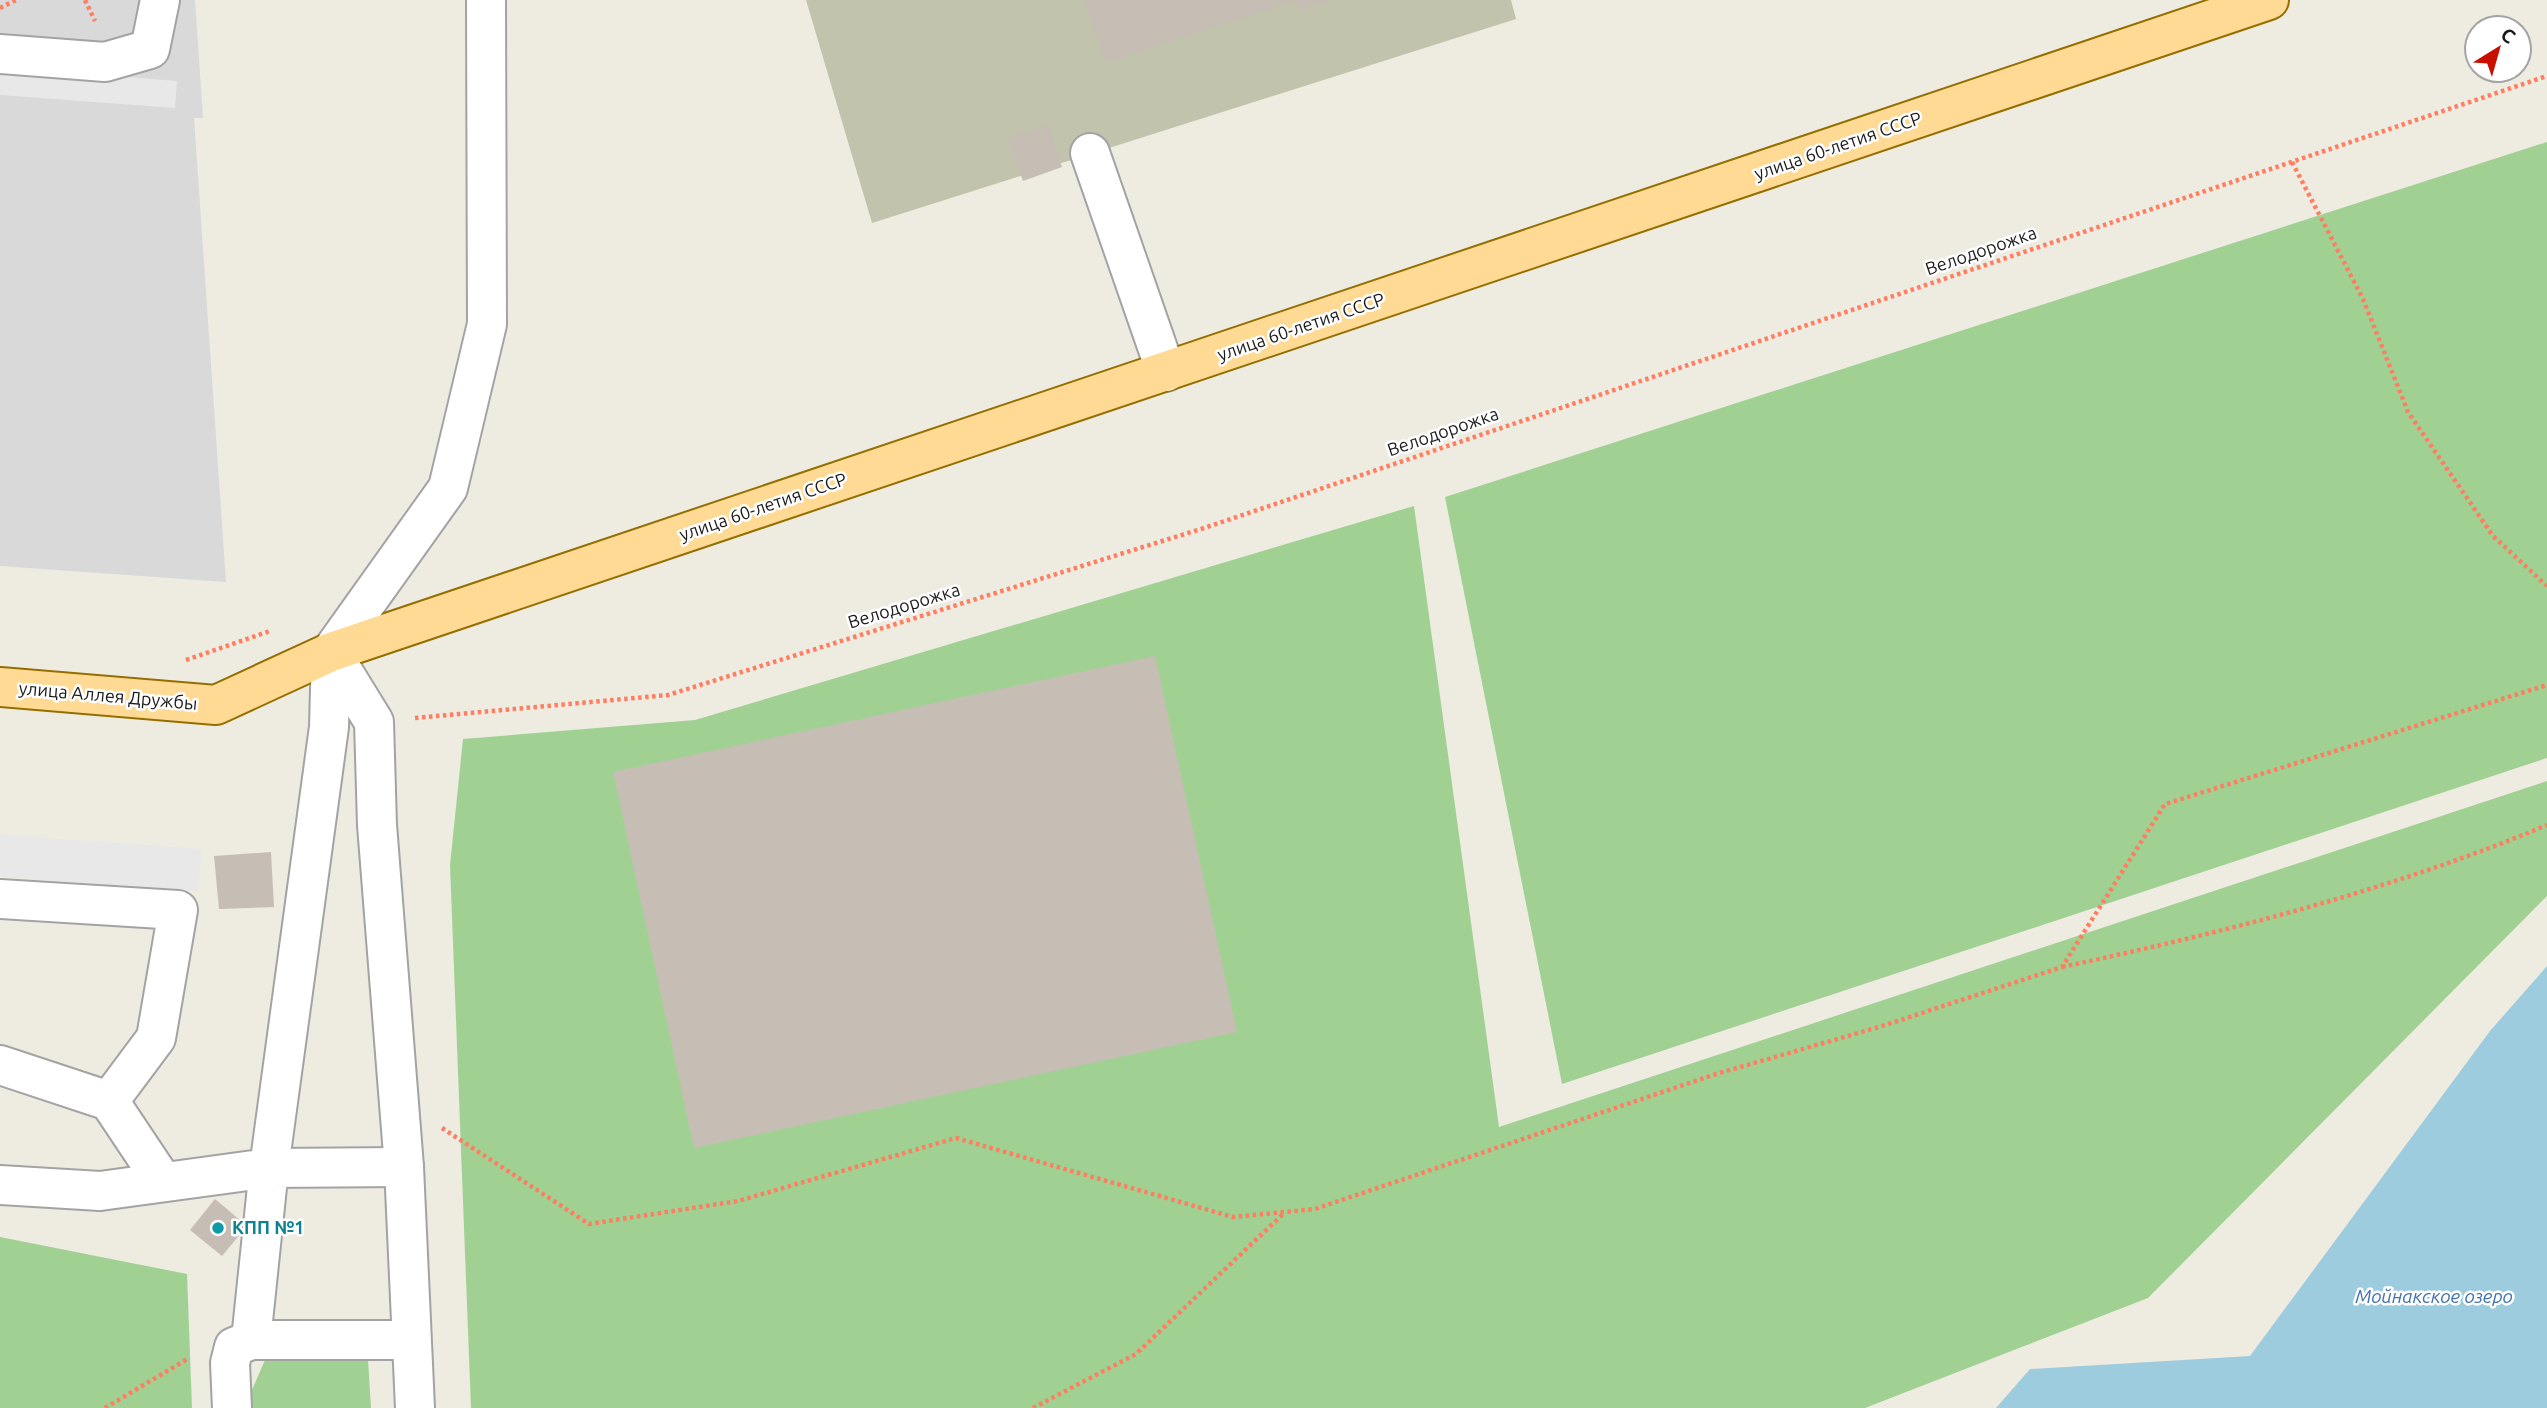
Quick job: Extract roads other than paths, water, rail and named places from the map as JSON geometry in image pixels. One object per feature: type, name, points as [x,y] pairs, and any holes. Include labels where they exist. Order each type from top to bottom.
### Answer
[{"type":"main road","name":"улица 60-летия СССР","points":[[331,652],[2269,0]]},
{"type":"main road","name":"улица Аллея Дружбы","points":[[0,687],[216,705],[331,652]]},
{"type":"street","points":[[0,54],[106,62],[150,49],[160,0]]},
{"type":"street","points":[[251,1340],[269,1168],[328,727],[331,652],[448,488],[487,324],[486,0]]},
{"type":"street","points":[[1090,153],[1166,373]]},
{"type":"street","points":[[331,652],[374,722],[377,825],[404,1167],[415,1408]]},
{"type":"street","points":[[0,900],[178,910],[156,1038],[109,1101]]},
{"type":"street","points":[[0,1065],[109,1101],[163,1182]]},
{"type":"street","points":[[0,1185],[100,1191],[269,1168],[404,1167]]},
{"type":"street","points":[[232,1408],[230,1363],[234,1347],[251,1340],[411,1340]]},
{"type":"water","name":"Мойнакское озеро","points":[[2547,966],[2547,1408],[1996,1408],[2030,1369],[2250,1356],[2490,1031]]},
{"type":"place","name":"КПП №1","points":[[218,1228]]}]
